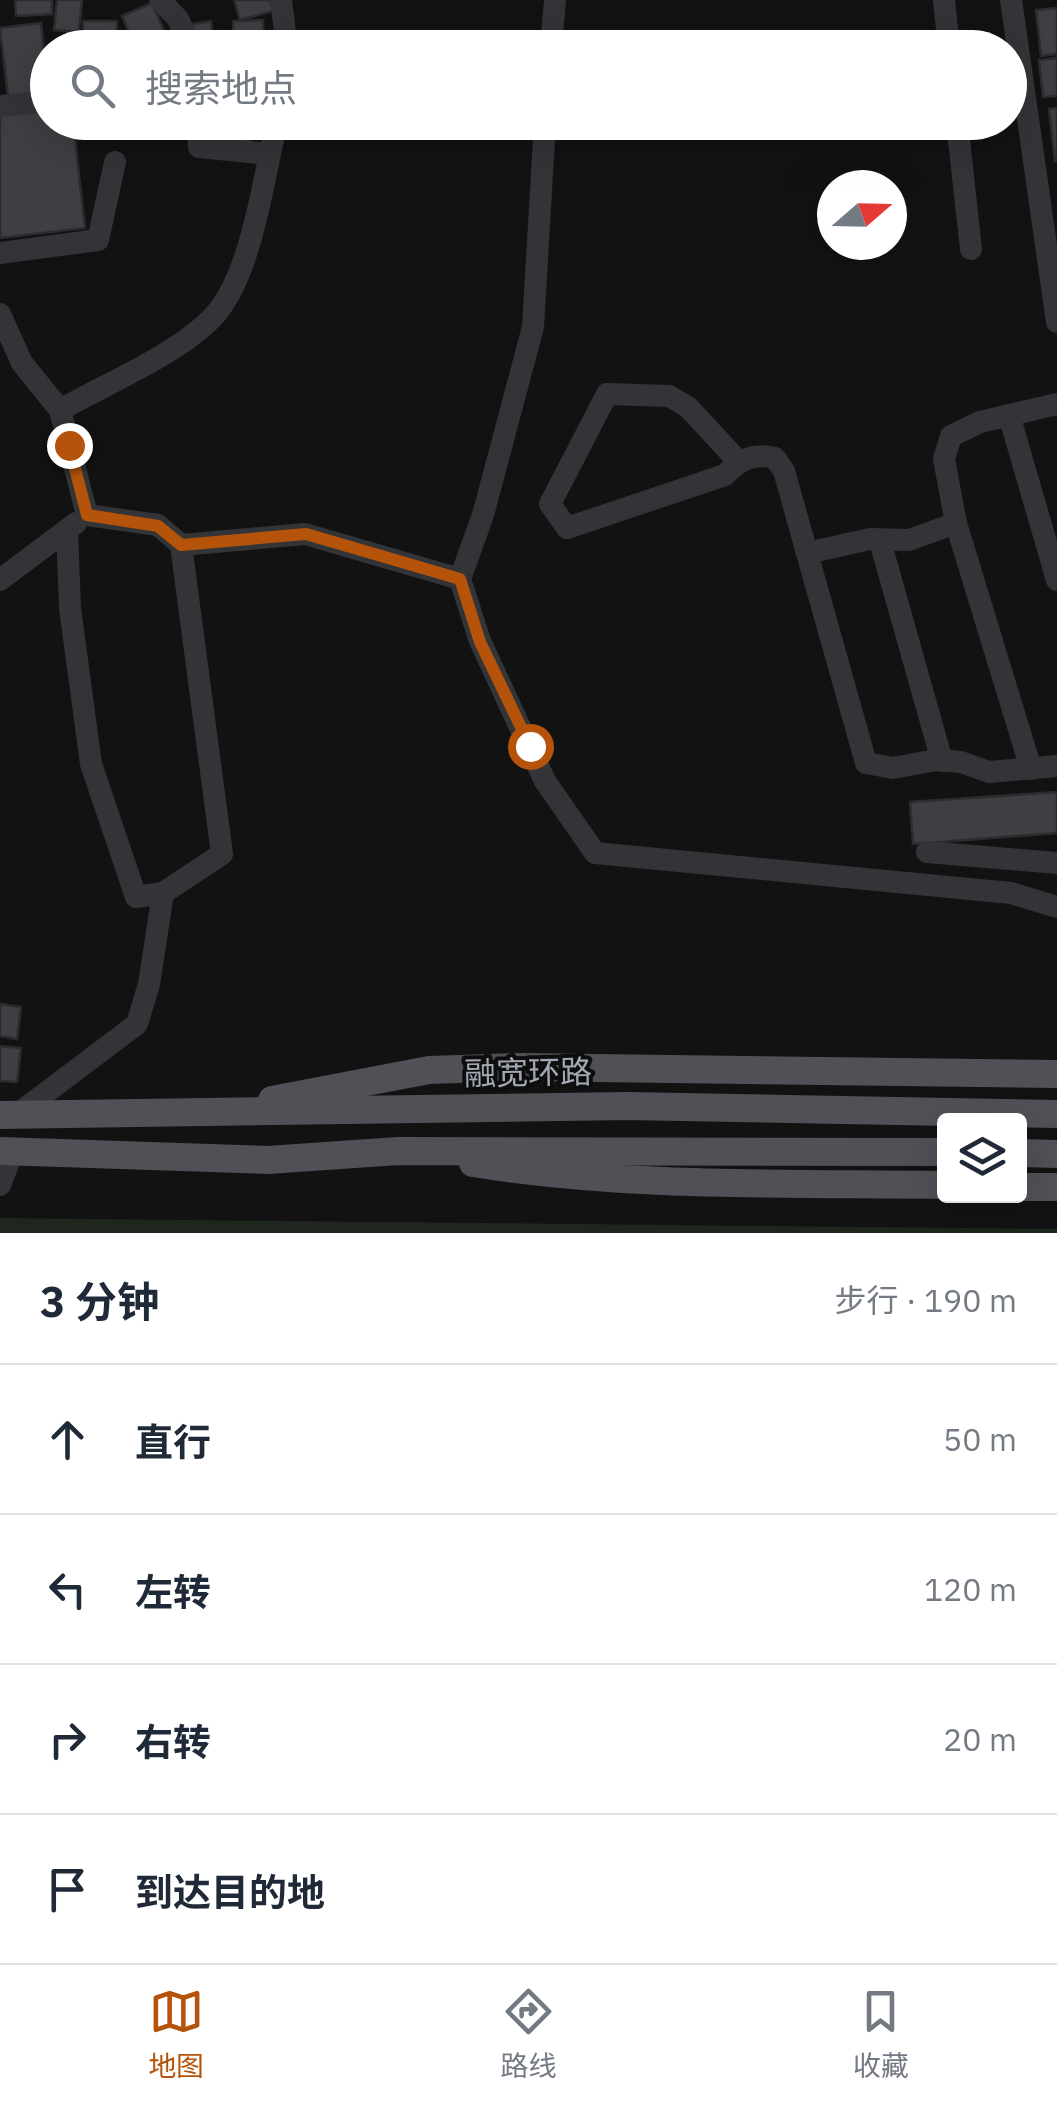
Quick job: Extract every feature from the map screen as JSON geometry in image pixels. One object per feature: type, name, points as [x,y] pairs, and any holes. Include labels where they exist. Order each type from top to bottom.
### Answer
[{"type":"main road","points":[[217,1112],[355,1081],[428,1070],[1057,1074]]},
{"type":"main road","name":"融宽环路","points":[[7,1115],[628,1106],[1057,1114]]},
{"type":"main road","points":[[6,1151],[268,1160],[398,1151],[626,1148],[937,1152]]},
{"type":"main road","points":[[398,1151],[552,1176],[937,1185]]},
{"type":"main road","points":[[1027,1153],[1057,1154]]},
{"type":"main road","points":[[1027,1187],[1057,1187]]},
{"type":"street","points":[[160,0],[183,30]]},
{"type":"street","points":[[280,0],[284,30]]},
{"type":"street","points":[[553,30],[555,0]]},
{"type":"street","points":[[944,0],[947,30]]},
{"type":"street","points":[[1011,0],[1016,30]]},
{"type":"street","points":[[1027,92],[1050,224],[1057,322]]},
{"type":"street","points":[[0,106],[30,102]]},
{"type":"street","points":[[198,140],[199,146],[269,154]]},
{"type":"street","points":[[60,410],[164,352],[212,318],[240,271],[272,140]]},
{"type":"street","points":[[545,140],[533,327],[483,516],[460,579],[480,642],[544,782],[595,854],[1010,893],[1057,907]]},
{"type":"street","points":[[959,140],[970,250]]},
{"type":"street","points":[[0,252],[98,240],[115,162]]},
{"type":"street","points":[[0,314],[22,363],[60,410],[87,515]]},
{"type":"street","points":[[738,461],[688,407],[669,396],[607,394],[550,504],[568,528],[725,475],[738,461],[761,455],[776,458],[784,471],[866,763],[893,768],[942,760],[989,772],[1057,766]]},
{"type":"street","points":[[1031,769],[956,523],[944,459],[951,436],[1008,415],[1057,404]]},
{"type":"street","points":[[1008,415],[1057,580]]},
{"type":"street","points":[[0,580],[87,515],[158,526],[181,545],[222,854],[163,893],[136,897],[91,764],[70,608],[67,530]]},
{"type":"street","points":[[807,553],[880,540],[909,540],[956,523]]},
{"type":"street","points":[[181,545],[306,534],[460,579]]},
{"type":"street","points":[[880,540],[942,760]]},
{"type":"street","points":[[927,852],[1057,863]]},
{"type":"street","points":[[7,1115],[138,1024],[149,984],[163,893]]},
{"type":"street","points":[[0,1185],[6,1151]]},
{"type":"shaded area","points":[[0,1218],[1057,1229],[1057,1233],[0,1233]]},
{"type":"building","points":[[15,0],[52,0],[52,14],[16,16]]},
{"type":"building","points":[[57,0],[82,0],[79,30],[54,30]]},
{"type":"building","points":[[234,0],[270,0],[273,11],[240,20]]},
{"type":"building","points":[[152,3],[164,30],[128,30],[122,16]]},
{"type":"building","points":[[1057,8],[1057,54],[1041,56],[1036,10]]},
{"type":"building","points":[[263,20],[263,30],[233,30],[233,21]]},
{"type":"building","points":[[83,21],[117,21],[117,30],[83,30]]},
{"type":"building","points":[[211,21],[212,30],[194,30],[193,24]]},
{"type":"building","points":[[41,23],[42,30],[30,30],[30,93],[8,96],[0,28]]},
{"type":"building","points":[[1057,58],[1057,96],[1043,97],[1039,60]]},
{"type":"building","points":[[1057,108],[1057,160],[1055,161],[1049,109]]},
{"type":"building","points":[[30,111],[30,140],[75,140],[85,228],[0,238],[0,115]]},
{"type":"building","points":[[208,140],[250,140],[250,142],[208,144]]},
{"type":"building","points":[[1057,792],[1057,833],[913,844],[910,802]]},
{"type":"building","points":[[0,1004],[21,1007],[17,1039],[0,1036]]},
{"type":"building","points":[[0,1046],[21,1048],[17,1082],[0,1081]]},
{"type":"route","points":[[69,445],[87,515],[158,526],[181,545],[306,534],[460,579],[480,642],[530,746]]}]
